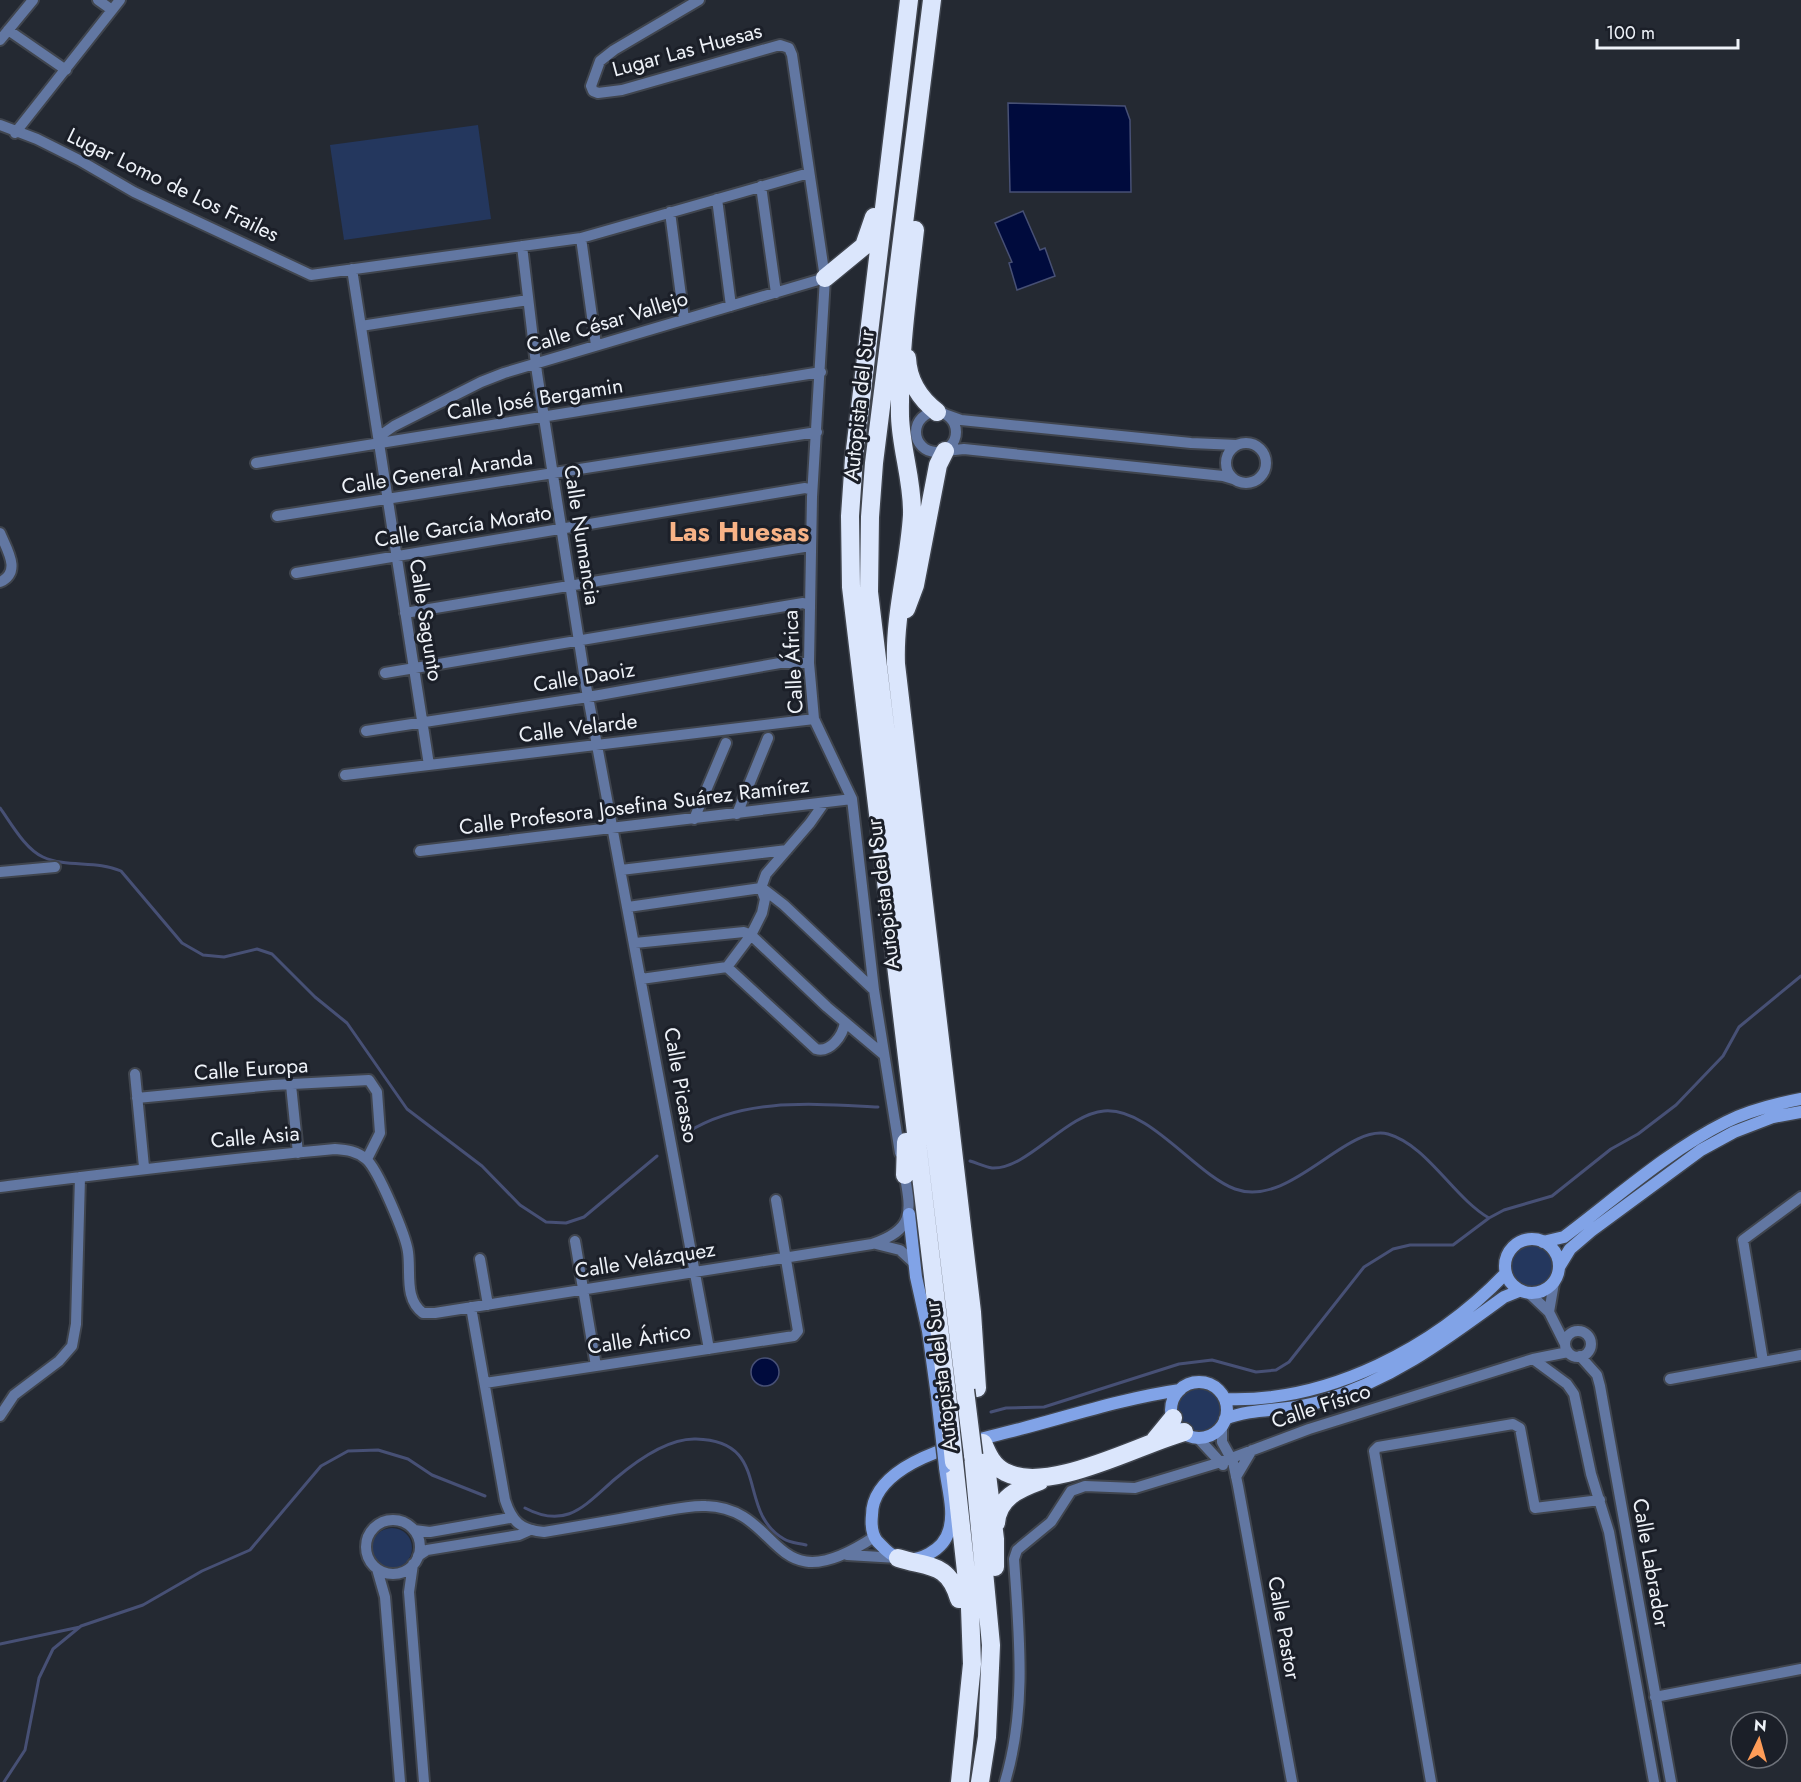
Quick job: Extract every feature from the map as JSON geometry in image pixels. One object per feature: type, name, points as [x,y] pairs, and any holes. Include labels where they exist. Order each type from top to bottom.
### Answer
[{"type":"highway","points":[[825,278],[864,246],[874,225],[892,61],[909,0]]},
{"type":"highway","name":"Autopista del Sur","points":[[909,0],[854,458],[850,516],[850,587],[950,1464],[970,1608],[972,1664],[958,1782]]},
{"type":"highway","name":"Autopista del Sur","points":[[932,0],[874,463],[870,518],[869,592],[980,1449],[989,1611],[989,1711],[980,1782]]},
{"type":"highway","points":[[913,160],[915,223],[905,313],[900,418],[911,483],[912,517],[896,634],[896,664],[972,1312],[971,1389]]},
{"type":"highway","points":[[905,313],[908,363],[915,387],[926,403],[942,414]]},
{"type":"highway","points":[[896,664],[902,625],[915,585],[938,465],[945,451]]},
{"type":"highway","points":[[903,1039],[902,1076],[907,1140],[928,1331]]},
{"type":"highway","points":[[905,1175],[907,1140]]},
{"type":"highway","points":[[995,1539],[997,1514],[1004,1500],[1029,1485],[1055,1475],[1107,1462],[1155,1440],[1181,1424]]},
{"type":"highway","points":[[980,1449],[1006,1473],[1021,1477],[1055,1475]]},
{"type":"highway","points":[[980,1449],[995,1539],[996,1562],[989,1611]]},
{"type":"highway","points":[[951,1516],[962,1649],[958,1782]]},
{"type":"highway","points":[[898,1558],[941,1569],[955,1585],[959,1599]]},
{"type":"street","points":[[0,40],[33,0]]},
{"type":"street","points":[[98,0],[112,10]]},
{"type":"street","points":[[15,133],[120,0]]},
{"type":"street","name":"Lugar Las Huesas","points":[[699,0],[614,50],[600,61],[594,74],[593,91],[598,93],[622,90],[780,45],[789,48],[792,55]]},
{"type":"street","points":[[8,30],[66,70]]},
{"type":"street","name":"Calle África","points":[[792,55],[825,278],[810,546],[809,663],[814,719],[852,799],[874,990],[905,1175],[909,1214]]},
{"type":"street","name":"Lugar Lomo de Los Frailes","points":[[0,125],[15,133],[37,139],[134,192],[311,275],[352,269]]},
{"type":"street","points":[[352,269],[581,238],[809,173]]},
{"type":"street","points":[[761,186],[776,293]]},
{"type":"street","points":[[717,199],[731,306]]},
{"type":"street","points":[[670,212],[684,319]]},
{"type":"street","points":[[581,238],[596,345]]},
{"type":"street","name":"Calle Numancia","points":[[522,246],[552,474],[588,697],[613,829]]},
{"type":"street","name":"Calle Sagunto","points":[[352,269],[429,765]]},
{"type":"street","name":"Calle César Vallejo","points":[[379,443],[384,433],[393,426],[481,382],[596,345],[825,278]]},
{"type":"street","points":[[361,326],[528,300]]},
{"type":"street","name":"Calle José Bergamin","points":[[256,463],[821,372]]},
{"type":"street","points":[[930,413],[961,420],[1168,441],[1237,445],[1250,443],[1256,445],[1265,455],[1266,462],[1258,480],[1246,484],[1223,476],[964,449],[932,452],[921,446],[916,433],[920,420],[930,413]]},
{"type":"street","points":[[942,414],[955,424],[956,436],[945,451]]},
{"type":"street","points":[[375,417],[384,424],[393,426]]},
{"type":"street","points":[[407,420],[402,432],[407,439]]},
{"type":"street","name":"Calle General Aranda","points":[[277,516],[817,432]]},
{"type":"street","points":[[1233,479],[1228,474],[1225,461],[1231,449],[1237,445]]},
{"type":"street","name":"Calle García Morato","points":[[296,573],[805,488],[812,490]]},
{"type":"street","points":[[0,533],[12,562],[12,571],[7,579],[0,582]]},
{"type":"street","points":[[405,613],[810,546]]},
{"type":"street","points":[[384,673],[803,603],[809,605]]},
{"type":"street","name":"Calle Daoiz","points":[[366,731],[588,697],[780,663],[809,663]]},
{"type":"street","name":"Calle Velarde","points":[[345,775],[814,719]]},
{"type":"street","points":[[736,814],[768,738]]},
{"type":"street","points":[[694,819],[726,743]]},
{"type":"street","name":"Calle Profesora Josefina Suárez Ramírez","points":[[420,850],[852,799]]},
{"type":"street","points":[[641,979],[726,967],[751,935],[762,913],[765,899],[761,888],[766,874],[824,803]]},
{"type":"street","name":"Calle Picasso","points":[[613,829],[709,1348]]},
{"type":"street","points":[[621,870],[787,850]]},
{"type":"street","points":[[0,872],[55,867]]},
{"type":"street","points":[[628,907],[761,888],[784,905],[874,990]]},
{"type":"street","points":[[635,943],[744,932],[751,935],[884,1055]]},
{"type":"street","points":[[726,967],[816,1049],[822,1051],[840,1037],[845,1022]]},
{"type":"street","points":[[840,1037],[861,1036]]},
{"type":"street","points":[[135,1074],[144,1167]]},
{"type":"street","name":"Calle Europa","points":[[137,1098],[369,1080],[377,1092],[380,1133],[367,1159]]},
{"type":"street","points":[[291,1085],[298,1153]]},
{"type":"street","points":[[1554,1323],[1583,1332],[1591,1341],[1589,1350],[1580,1356],[1567,1348],[1554,1323],[1549,1312],[1510,1283],[1505,1274],[1506,1256],[1511,1249],[1526,1240],[1543,1242],[1564,1237],[1692,1142],[1727,1122],[1764,1107],[1801,1099]]},
{"type":"street","points":[[1549,1312],[1559,1268],[1570,1249],[1591,1231],[1701,1150],[1734,1132],[1773,1117],[1801,1112]]},
{"type":"street","name":"Calle Asia","points":[[0,1187],[144,1167],[298,1153],[347,1150],[367,1159]]},
{"type":"street","name":"Calle Velázquez","points":[[367,1159],[375,1170],[405,1238],[412,1301],[423,1313],[488,1305],[872,1244],[893,1237],[902,1229],[909,1214]]},
{"type":"street","points":[[0,1416],[14,1395],[59,1361],[72,1346],[76,1324],[80,1177]]},
{"type":"street","points":[[1763,1361],[1743,1240],[1801,1197]]},
{"type":"street","points":[[776,1200],[786,1257]]},
{"type":"street","points":[[909,1214],[914,1263],[942,1395]]},
{"type":"street","points":[[575,1241],[596,1366]]},
{"type":"street","points":[[1543,1242],[1558,1257],[1559,1268]]},
{"type":"street","name":"Calle Velázquez","points":[[872,1244],[900,1250],[914,1263]]},
{"type":"street","name":"Calle Ártico","points":[[486,1387],[596,1366],[794,1336],[798,1332],[786,1257]]},
{"type":"street","points":[[480,1259],[488,1305]]},
{"type":"street","points":[[1225,1399],[1279,1398],[1354,1377],[1419,1342],[1487,1293],[1505,1274]]},
{"type":"street","points":[[1139,1396],[1156,1399],[1181,1424],[1212,1434],[1224,1422],[1240,1413],[1284,1410],[1316,1403],[1359,1389],[1400,1370],[1504,1297],[1524,1292],[1541,1292],[1554,1282]]},
{"type":"street","points":[[471,1307],[510,1518],[528,1531]]},
{"type":"street","points":[[1567,1348],[1568,1336],[1575,1331]]},
{"type":"street","name":"Calle Físico","points":[[1005,1782],[1016,1724],[1022,1668],[1014,1559],[1017,1551],[1051,1522],[1071,1491],[1085,1486],[1135,1488],[1226,1460],[1309,1429],[1567,1348]]},
{"type":"street","points":[[1670,1379],[1801,1355]]},
{"type":"street","name":"Calle Labrador","points":[[1580,1356],[1597,1375],[1600,1386],[1671,1782]]},
{"type":"street","points":[[1533,1359],[1567,1384],[1574,1394],[1591,1474],[1610,1532],[1654,1782]]},
{"type":"street","points":[[898,1558],[889,1553],[874,1537],[871,1525],[872,1507],[877,1493],[888,1480],[926,1456],[1139,1396],[1180,1390],[1187,1384],[1205,1383],[1220,1392],[1225,1399],[1224,1422]]},
{"type":"street","points":[[1180,1390],[1181,1424]]},
{"type":"street","name":"Calle Pastor","points":[[1224,1422],[1222,1442],[1226,1460],[1236,1479],[1292,1782]]},
{"type":"street","name":"Calle Pastor","points":[[1181,1424],[1226,1460]]},
{"type":"street","points":[[1431,1782],[1374,1451],[1378,1447],[1513,1424],[1520,1428],[1535,1508],[1600,1500]]},
{"type":"street","points":[[1236,1479],[1252,1450]]},
{"type":"street","points":[[847,1555],[918,1558],[933,1552],[947,1537],[951,1516],[950,1464]]},
{"type":"street","points":[[385,1597],[395,1573],[427,1550],[519,1535],[528,1531],[544,1532],[707,1506],[735,1513],[789,1557],[801,1562],[825,1561],[847,1555],[874,1537]]},
{"type":"street","points":[[414,1530],[430,1532],[510,1518]]},
{"type":"street","points":[[400,1782],[385,1597],[377,1569],[367,1556],[366,1547],[372,1530],[388,1520],[407,1524],[418,1538],[409,1592],[424,1782]]},
{"type":"street","points":[[377,1569],[395,1573],[409,1592]]},
{"type":"street","points":[[1655,1697],[1801,1669]]},
{"type":"shaded area","points":[[1008,103],[1125,106],[1130,120],[1131,192],[1010,192]]},
{"type":"shaded area","points":[[478,125],[491,219],[344,240],[330,145]]},
{"type":"shaded area","points":[[1023,211],[1040,250],[1045,248],[1055,276],[1017,290],[1009,263],[1012,262],[995,223]]},
{"type":"shaded area","points":[[1532,1246],[1547,1252],[1553,1267],[1547,1282],[1532,1288],[1517,1282],[1511,1267],[1517,1252]]},
{"type":"shaded area","points":[[765,1358],[775,1362],[779,1372],[775,1382],[765,1386],[755,1382],[751,1372],[755,1362]]},
{"type":"shaded area","points":[[1199,1389],[1214,1395],[1220,1410],[1214,1425],[1199,1431],[1184,1425],[1178,1410],[1184,1395]]},
{"type":"shaded area","points":[[392,1528],[406,1534],[412,1548],[406,1562],[392,1568],[378,1562],[372,1548],[378,1534]]},
{"type":"waterway","points":[[0,808],[24,842],[43,857],[121,871],[182,943],[203,955],[224,957],[257,949],[272,954],[315,997],[347,1023],[407,1109],[482,1166],[520,1205],[546,1222],[566,1223],[584,1217],[657,1156]]},
{"type":"waterway","points":[[991,1412],[1006,1408],[1044,1407],[1179,1364],[1212,1360],[1256,1372],[1276,1370],[1289,1362],[1364,1267],[1393,1249],[1410,1245],[1453,1245],[1489,1218],[1504,1210],[1552,1196],[1611,1149],[1638,1134],[1676,1105],[1723,1056],[1739,1027],[1801,976]]},
{"type":"waterway","points":[[688,1132],[732,1113],[756,1108],[805,1104],[878,1107]]},
{"type":"waterway","points":[[970,1161],[992,1168],[1005,1166],[1033,1152],[1075,1121],[1104,1111],[1121,1113],[1138,1119],[1220,1181],[1235,1189],[1256,1192],[1276,1187],[1297,1177],[1354,1141],[1372,1134],[1388,1134],[1415,1149],[1464,1198],[1489,1218]]},
{"type":"waterway","points":[[525,1508],[553,1516],[574,1512],[632,1465],[652,1452],[674,1442],[696,1439],[720,1443],[735,1452],[745,1464],[760,1512],[769,1527],[786,1540],[806,1545]]},
{"type":"waterway","points":[[4,1782],[25,1750],[39,1678],[53,1649],[81,1626],[143,1605],[202,1571],[250,1550],[321,1466],[348,1451],[378,1450],[408,1459],[432,1475],[485,1496]]},
{"type":"waterway","points":[[0,1644],[80,1627]]},
{"type":"district","name":"Las Huesas","points":[[739,532]]}]
